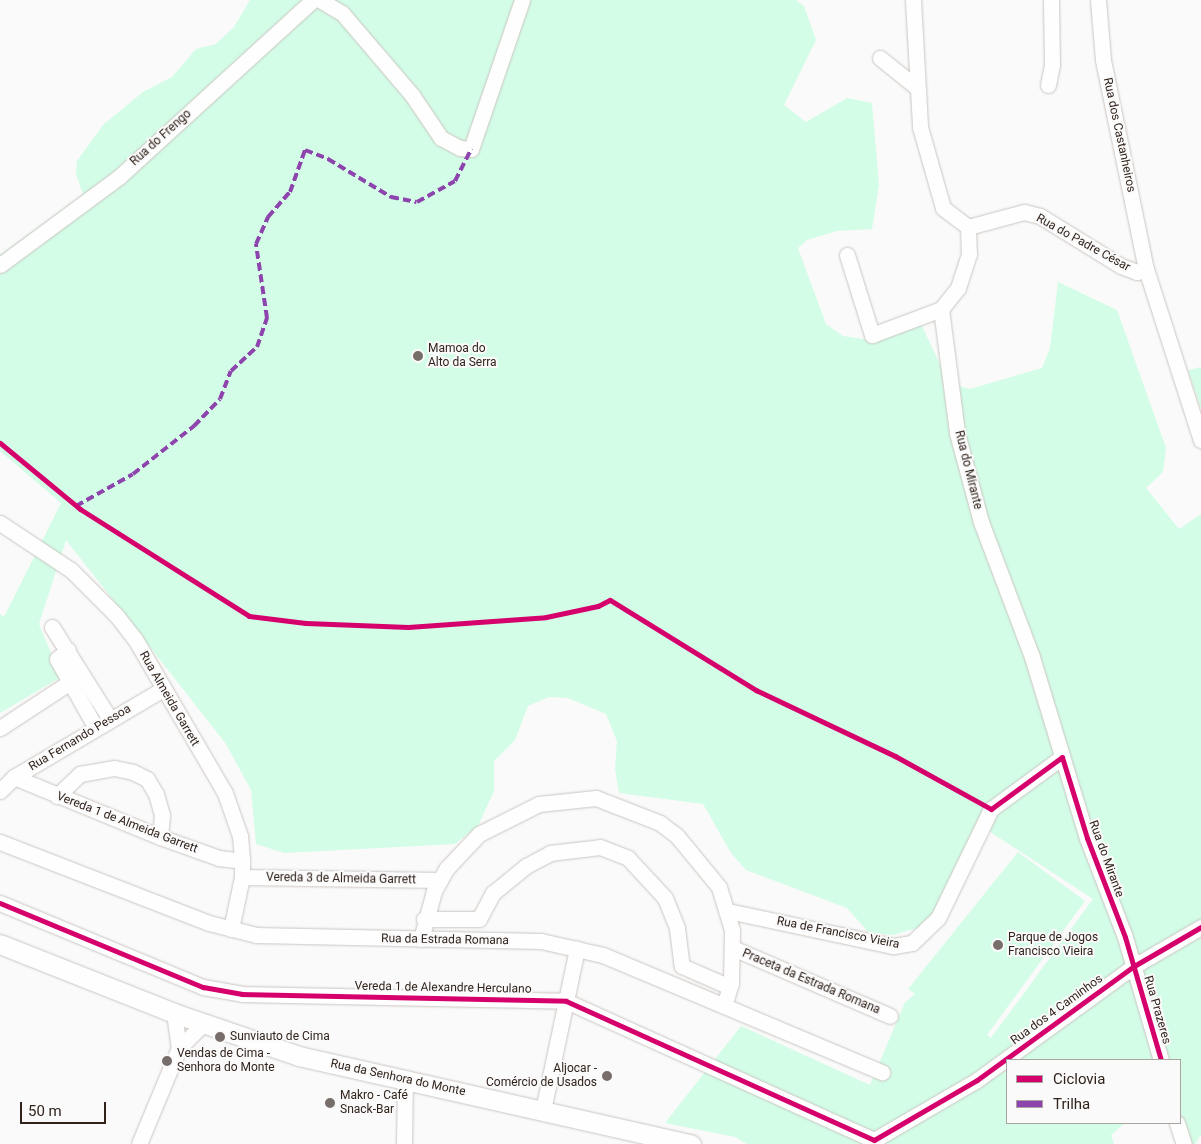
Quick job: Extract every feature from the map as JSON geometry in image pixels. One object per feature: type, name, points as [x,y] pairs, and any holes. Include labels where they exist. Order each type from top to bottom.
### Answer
[{"type":"main road","name":"Rua da Senhora do Monte","points":[[0,944],[174,1013],[299,1056],[691,1144]]},
{"type":"street","name":"Rua do Frengo","points":[[0,265],[119,177],[312,0]]},
{"type":"street","points":[[320,0],[342,13],[401,81],[441,138],[460,148],[471,149],[522,0]]},
{"type":"street","points":[[847,255],[872,335],[941,309],[958,288],[969,254],[968,227],[943,208],[920,127],[915,86],[918,44],[913,0]]},
{"type":"street","points":[[1048,85],[1052,64],[1051,0]]},
{"type":"street","name":"Rua dos Castanheiros","points":[[1098,0],[1106,76],[1146,269]]},
{"type":"street","points":[[880,58],[915,86]]},
{"type":"street","name":"Rua do Padre César","points":[[968,227],[1024,212],[1040,216],[1121,266],[1137,272],[1146,269],[1201,440]]},
{"type":"street","name":"Rua do Mirante","points":[[941,309],[957,433],[981,522],[1032,657],[1090,847],[1134,966]]},
{"type":"street","name":"Rua Almeida Garrett","points":[[0,522],[71,570],[116,615],[225,793],[240,836],[242,869],[231,929]]},
{"type":"street","points":[[52,627],[110,720]]},
{"type":"street","points":[[68,650],[57,658],[96,728]]},
{"type":"street","points":[[0,728],[70,682]]},
{"type":"street","name":"Rua Fernando Pessoa","points":[[0,791],[14,778],[163,689]]},
{"type":"street","name":"Rua de Francisco Vieira","points":[[728,911],[893,946],[912,943],[938,918],[991,809],[1062,757]]},
{"type":"street","points":[[57,796],[80,774],[114,768],[133,772],[147,780],[156,794],[162,815],[160,837]]},
{"type":"street","name":"Vereda 1 de Almeida Garrett","points":[[14,778],[160,837],[219,858],[242,869]]},
{"type":"street","points":[[421,939],[424,919],[440,880],[459,854],[499,821],[538,804],[596,798],[660,823],[677,836],[719,887],[728,911],[733,948],[730,987],[724,1006]]},
{"type":"street","name":"Rua da Estrada Romana","points":[[0,842],[231,929],[256,935],[541,942],[603,955],[882,1072]]},
{"type":"street","points":[[424,919],[479,919],[493,893],[526,866],[550,853],[600,847],[628,858],[665,898],[678,928],[682,966],[730,987]]},
{"type":"street","name":"Vereda 3 de Almeida Garrett","points":[[242,869],[440,880]]},
{"type":"street","name":"Vereda 1 de Alexandre Herculano","points":[[0,903],[203,986],[242,994],[566,1001],[874,1140]]},
{"type":"street","name":"Rua dos 4 Caminhos","points":[[874,1140],[977,1080],[1134,966],[1201,927]]},
{"type":"street","name":"Praceta da Estrada Romana","points":[[733,948],[890,1016]]},
{"type":"street","points":[[542,1110],[577,949]]},
{"type":"street","name":"Rua Prazeres","points":[[1134,966],[1161,1059]]},
{"type":"street","points":[[174,1013],[179,1048]]},
{"type":"street","points":[[139,1144],[179,1048],[204,1023]]},
{"type":"street","points":[[404,1144],[405,1081]]},
{"type":"street","points":[[1177,1124],[1184,1144]]},
{"type":"green space","points":[[250,0],[796,0],[804,6],[816,40],[784,105],[806,122],[847,98],[872,103],[879,185],[872,229],[837,231],[807,240],[798,248],[826,324],[843,336],[870,340],[920,322],[949,383],[970,389],[1042,368],[1050,348],[1058,282],[1117,310],[1166,448],[1163,472],[1146,488],[1179,529],[1201,514],[1201,1135],[1195,1144],[1177,1144],[1170,1124],[1181,1124],[1181,1059],[1006,1059],[1006,1124],[1124,1124],[1111,1135],[1114,1144],[747,1144],[735,1137],[665,1123],[741,1026],[870,1085],[905,1002],[915,994],[908,989],[1018,852],[1085,901],[987,1035],[991,1038],[1093,899],[978,824],[941,921],[893,935],[869,933],[847,908],[746,870],[731,853],[703,804],[619,793],[615,769],[617,741],[606,714],[568,698],[549,697],[528,706],[515,740],[494,761],[494,791],[478,826],[455,844],[284,853],[256,844],[251,790],[226,744],[66,540],[39,624],[61,677],[0,713],[0,614],[4,617],[61,503],[0,451],[0,255],[83,194],[76,174],[77,161],[104,124],[143,92],[172,77],[196,49],[216,44],[234,27]]},
{"type":"green space","points":[[1201,367],[1201,409],[1188,370]]},
{"type":"marked path","points":[[76,506],[133,474],[194,426],[220,399],[231,371],[257,347],[267,318],[256,244],[268,217],[290,192],[305,150],[328,159],[391,197],[417,202],[455,181],[471,149]]},
{"type":"cycle path","points":[[0,443],[80,509],[249,616],[306,623],[408,627],[546,617],[598,606],[610,600],[756,690],[895,756],[991,809],[1062,757],[1087,838],[1125,937],[1161,1059]]},
{"type":"cycle path","points":[[0,903],[203,987],[242,994],[566,1001],[874,1140],[977,1080],[1134,966],[1201,927]]},
{"type":"place","name":"Mamoa do Alto da Serra","points":[[418,356]]},
{"type":"place","name":"Parque de Jogos Francisco Vieira","points":[[998,945]]},
{"type":"place","name":"Sunviauto de Cima","points":[[220,1037]]},
{"type":"place","name":"Vendas de Cima - Senhora do Monte","points":[[167,1061]]},
{"type":"place","name":"Aljocar - Comércio de Usados","points":[[607,1076]]},
{"type":"place","name":"Makro - Café Snack-Bar","points":[[330,1103]]}]
